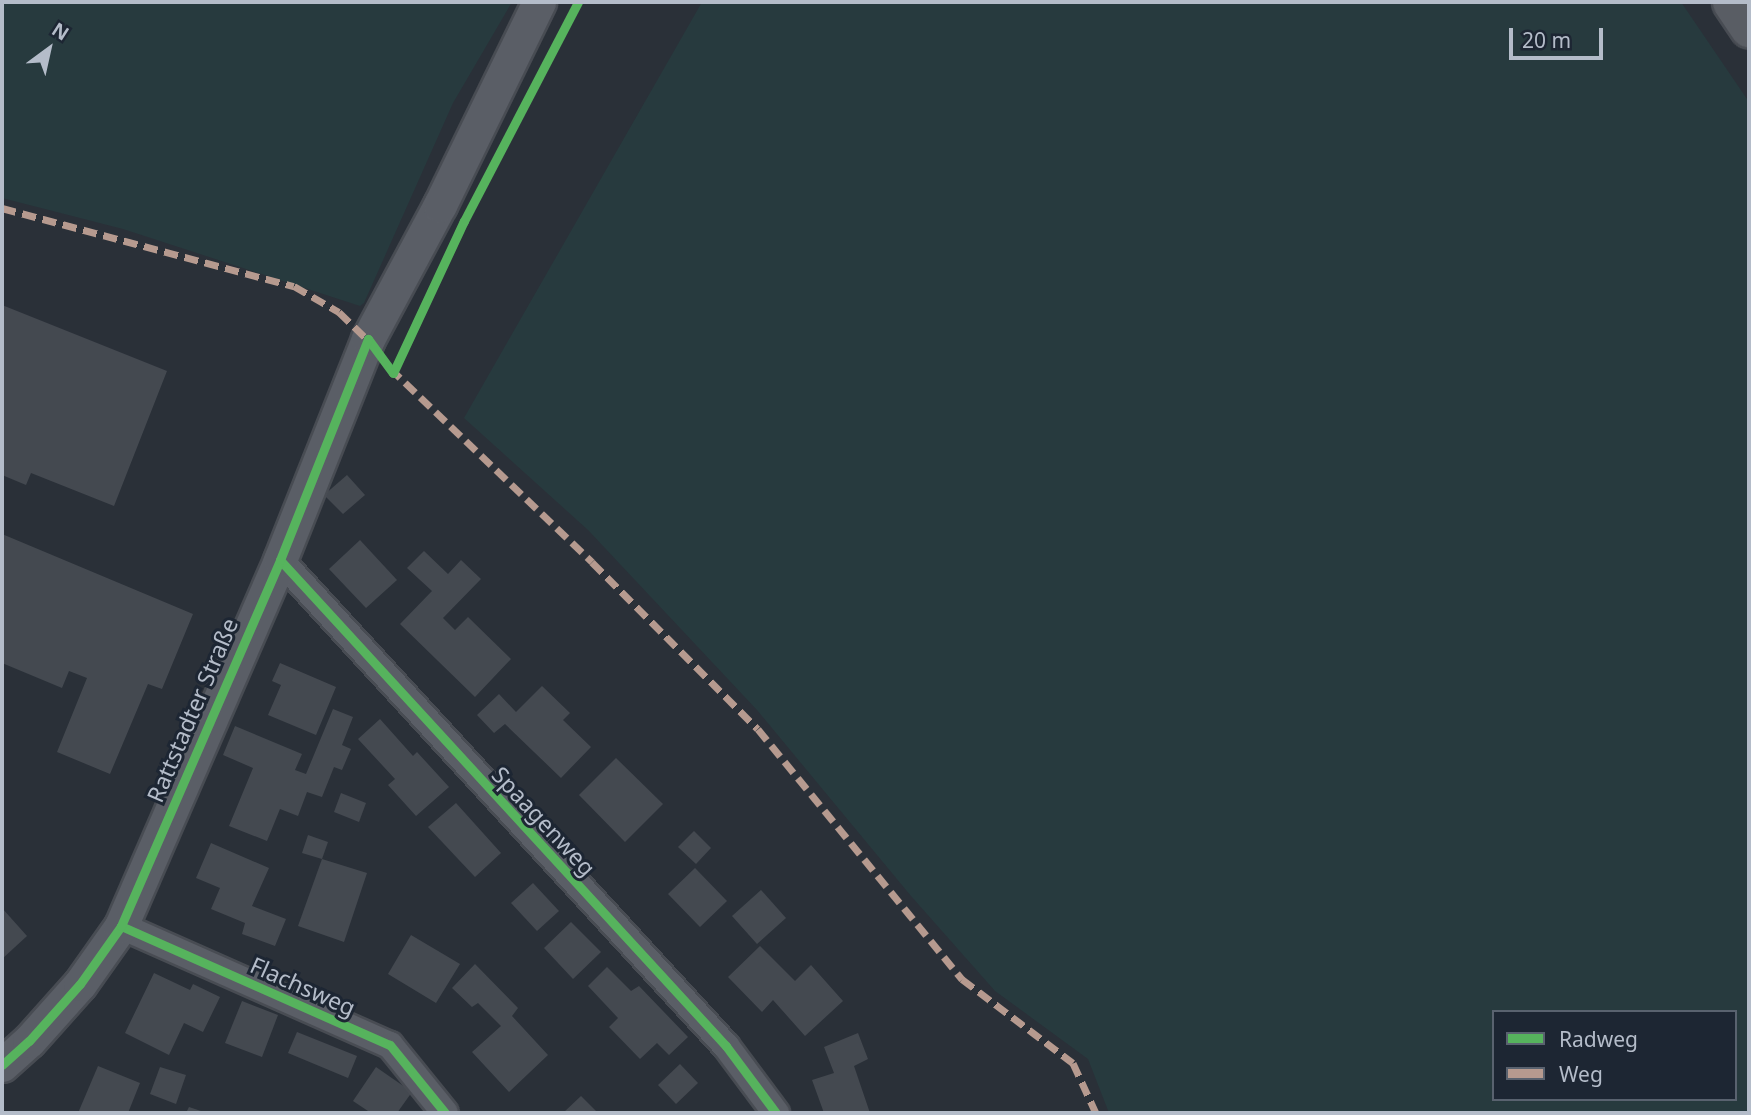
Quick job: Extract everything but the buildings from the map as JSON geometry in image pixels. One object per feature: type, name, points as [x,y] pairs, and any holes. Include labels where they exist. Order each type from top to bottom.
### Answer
[{"type":"main road","points":[[1731,2],[1749,29]]},
{"type":"street","name":"Rattstadter Straße","points":[[2,1065],[29,1041],[80,984],[121,926],[279,560],[368,339],[440,205],[539,2]]},
{"type":"street","name":"Spaagenweg","points":[[279,560],[726,1046],[776,1113]]},
{"type":"street","name":"Flachsweg","points":[[121,926],[390,1045],[445,1113]]},
{"type":"green space","points":[[2,2],[512,2],[453,103],[364,303],[360,306],[123,229],[2,198]]},
{"type":"green space","points":[[702,2],[1681,2],[1749,102],[1749,1113],[1109,1113],[1088,1059],[995,991],[911,896],[757,710],[588,530],[464,418]]},
{"type":"marked path","points":[[2,208],[294,286],[339,312],[371,343]]},
{"type":"marked path","points":[[390,368],[592,562],[758,729],[962,979],[1073,1063],[1096,1113]]},
{"type":"cycle path","points":[[368,339],[393,373],[464,221],[578,2]]},
{"type":"cycle path","points":[[2,1065],[29,1041],[80,984],[121,926],[280,560],[368,339]]},
{"type":"cycle path","points":[[280,560],[726,1046],[776,1113]]},
{"type":"cycle path","points":[[121,926],[390,1045],[445,1113]]}]
